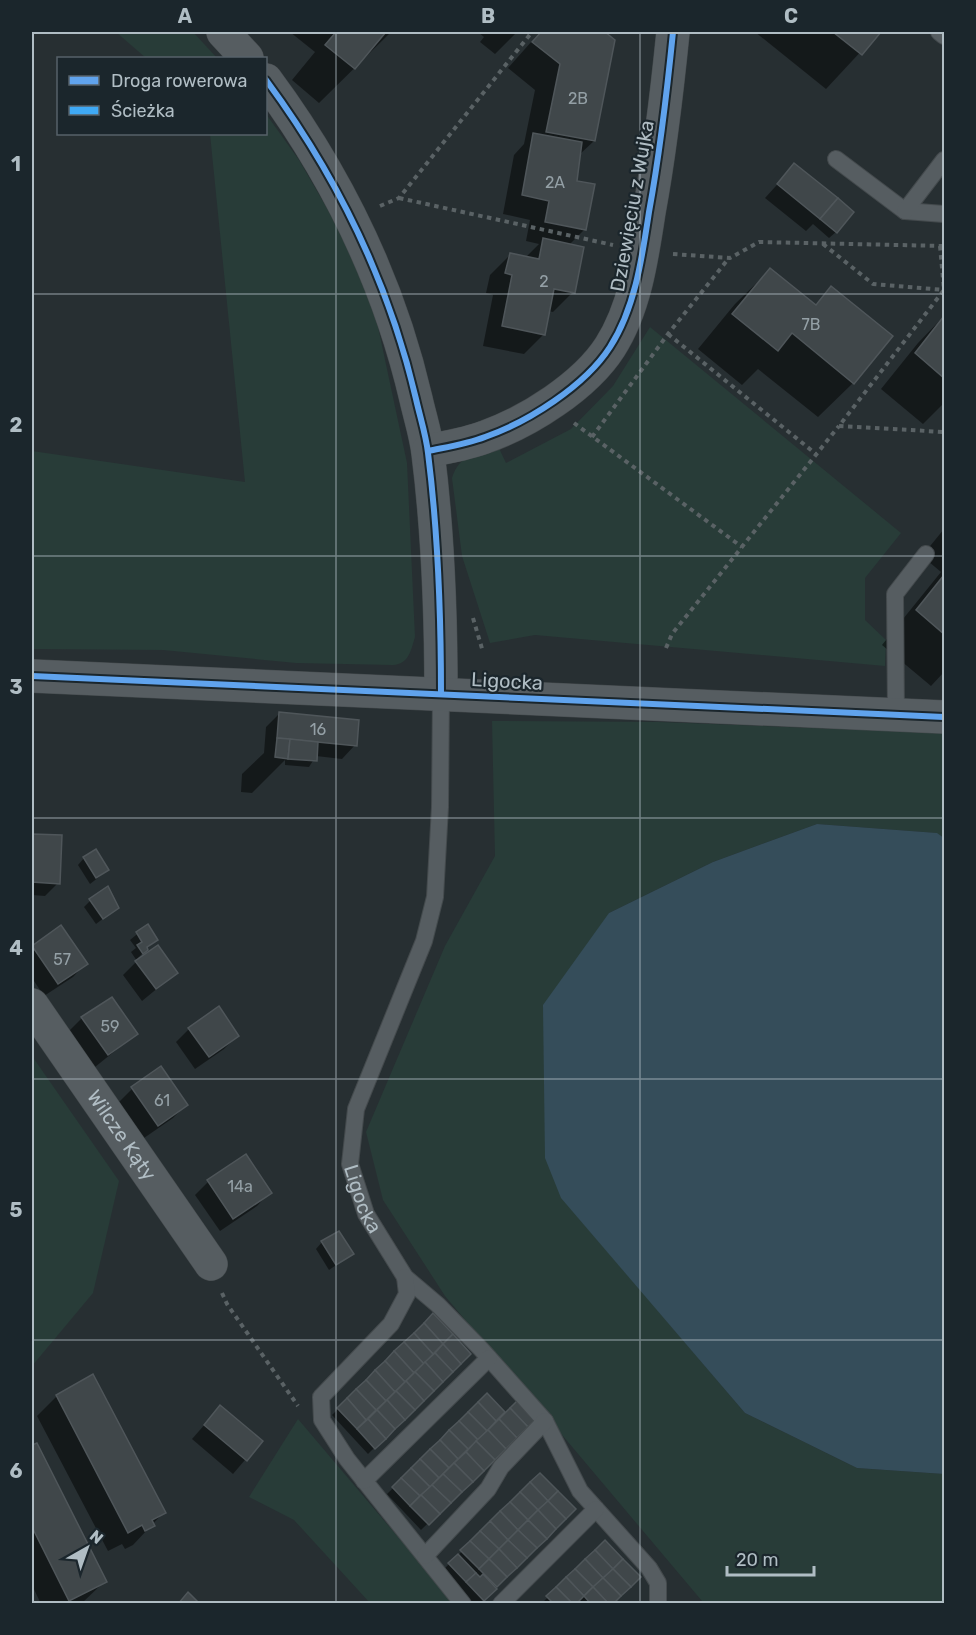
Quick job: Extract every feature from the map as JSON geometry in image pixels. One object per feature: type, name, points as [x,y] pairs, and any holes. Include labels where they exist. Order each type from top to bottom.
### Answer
[{"type":"street","points":[[223,32],[246,57]]},
{"type":"street","name":"Dziewięciu z Wujka","points":[[428,451],[486,437],[549,405],[610,348],[630,307],[643,252],[665,122],[673,32]]},
{"type":"street","points":[[267,81],[302,129],[332,178],[360,236],[394,322],[410,374],[428,451],[438,569],[441,694]]},
{"type":"street","name":"Ligocka","points":[[32,676],[945,717]]},
{"type":"street","name":"Wilcze Kąty","points":[[32,1005],[211,1264]]},
{"type":"lane","points":[[939,32],[945,36]]},
{"type":"lane","points":[[836,159],[905,211],[945,214]]},
{"type":"lane","points":[[905,211],[945,160]]},
{"type":"lane","points":[[896,715],[895,594],[926,554]]},
{"type":"lane","name":"Ligocka","points":[[441,694],[440,807],[435,897],[424,941],[356,1109],[350,1164],[366,1214],[405,1277],[438,1305],[545,1421],[580,1491],[649,1568],[658,1583],[658,1604]]},
{"type":"lane","points":[[405,1277],[407,1294],[391,1324],[321,1397],[322,1420],[347,1459],[463,1604]]},
{"type":"lane","points":[[364,1481],[489,1358]]},
{"type":"lane","points":[[425,1556],[488,1489],[501,1467],[545,1421]]},
{"type":"lane","points":[[501,1604],[596,1509]]},
{"type":"path","points":[[370,210],[399,198],[532,32]]},
{"type":"path","points":[[399,198],[643,252],[730,258]]},
{"type":"path","points":[[592,436],[668,334],[730,258],[759,242],[942,246],[944,290],[839,426],[672,634],[666,648]]},
{"type":"path","points":[[823,244],[873,284],[944,290]]},
{"type":"path","points":[[668,334],[816,454]]},
{"type":"path","points":[[549,405],[742,547]]},
{"type":"path","points":[[839,426],[945,432]]},
{"type":"path","points":[[211,1264],[227,1304],[306,1417],[322,1420]]},
{"type":"green space","points":[[116,32],[193,32],[216,57],[145,57]]},
{"type":"green space","points":[[267,115],[299,160],[336,224],[374,308],[407,463],[415,637],[410,651],[403,662],[393,665],[296,663],[163,650],[32,649],[32,451],[245,482],[210,135],[267,135]]},
{"type":"green space","points":[[650,327],[901,533],[865,578],[865,620],[886,640],[885,666],[535,635],[490,643],[462,556],[452,478],[455,470],[470,455],[497,444],[506,463],[571,429],[613,386]]},
{"type":"green space","points":[[492,721],[659,722],[944,733],[944,838],[936,833],[817,824],[713,862],[609,913],[562,1198],[745,1413],[857,1468],[944,1474],[944,1603],[699,1603],[702,1601],[445,1296],[383,1200],[366,1132],[445,946],[495,856]]},
{"type":"green space","points":[[32,1056],[119,1181],[93,1293],[32,1366]]},
{"type":"green space","points":[[298,1419],[454,1603],[370,1603],[294,1520],[249,1497]]},
{"type":"water","points":[[817,824],[937,833],[944,838],[944,1474],[857,1468],[745,1413],[561,1198],[545,1158],[543,1005],[609,913],[713,862]]},
{"type":"building","points":[[336,32],[386,32],[355,69],[325,45]]},
{"type":"building","points":[[541,32],[605,32],[615,40],[595,141],[546,132],[560,64],[532,42]]},
{"type":"building","points":[[833,32],[881,32],[862,55]]},
{"type":"building","points":[[533,133],[582,142],[577,181],[595,184],[586,230],[545,222],[549,201],[522,195]]},
{"type":"building","points":[[794,163],[838,198],[820,219],[777,184]]},
{"type":"building","points":[[838,198],[854,212],[837,233],[820,219]]},
{"type":"building","points":[[543,238],[584,247],[575,293],[554,289],[545,335],[502,326],[512,275],[505,273],[510,253],[539,259]]},
{"type":"building","points":[[770,268],[816,305],[831,286],[893,336],[854,384],[792,333],[778,351],[732,314]]},
{"type":"building","points":[[944,316],[944,378],[915,353]]},
{"type":"building","points":[[944,575],[944,634],[916,610]]},
{"type":"building","points":[[279,712],[359,720],[357,746],[277,738]]},
{"type":"building","points":[[277,738],[290,739],[288,759],[275,757]]},
{"type":"building","points":[[290,739],[318,742],[317,761],[288,759]]},
{"type":"building","points":[[32,834],[62,835],[60,884],[32,882]]},
{"type":"building","points":[[96,849],[109,870],[96,878],[83,857]]},
{"type":"building","points":[[108,886],[119,908],[103,919],[89,899]]},
{"type":"building","points":[[148,924],[158,940],[147,947],[148,950],[143,954],[137,945],[142,942],[136,932]]},
{"type":"building","points":[[61,925],[88,964],[58,984],[32,946]]},
{"type":"building","points":[[158,945],[178,973],[156,989],[135,961]]},
{"type":"building","points":[[112,997],[138,1034],[108,1055],[81,1017]]},
{"type":"building","points":[[219,1006],[239,1036],[209,1057],[188,1028]]},
{"type":"building","points":[[161,1066],[188,1105],[158,1126],[131,1087]]},
{"type":"building","points":[[246,1154],[272,1193],[233,1219],[207,1180]]},
{"type":"building","points":[[339,1231],[354,1254],[336,1265],[321,1241]]},
{"type":"building","points":[[433,1313],[453,1334],[443,1344],[424,1323]]},
{"type":"building","points":[[424,1323],[443,1344],[433,1354],[414,1333]]},
{"type":"building","points":[[414,1333],[433,1354],[424,1364],[404,1342]]},
{"type":"building","points":[[453,1334],[471,1354],[461,1364],[443,1344]]},
{"type":"building","points":[[404,1342],[424,1364],[414,1373],[394,1351]]},
{"type":"building","points":[[443,1344],[461,1364],[453,1372],[435,1353]]},
{"type":"building","points":[[394,1351],[414,1373],[405,1382],[385,1361]]},
{"type":"building","points":[[435,1353],[453,1372],[443,1382],[425,1362]]},
{"type":"building","points":[[385,1361],[405,1382],[395,1392],[375,1370]]},
{"type":"building","points":[[425,1362],[443,1382],[434,1391],[415,1372]]},
{"type":"building","points":[[375,1370],[395,1392],[386,1401],[366,1380]]},
{"type":"building","points":[[415,1372],[434,1391],[424,1401],[406,1381]]},
{"type":"building","points":[[93,1374],[166,1513],[152,1520],[155,1526],[145,1531],[142,1525],[128,1533],[56,1395]]},
{"type":"building","points":[[366,1380],[386,1401],[376,1410],[356,1389]]},
{"type":"building","points":[[406,1381],[424,1401],[415,1410],[396,1391]]},
{"type":"building","points":[[356,1389],[376,1410],[366,1420],[347,1398]]},
{"type":"building","points":[[396,1391],[415,1410],[405,1420],[387,1400]]},
{"type":"building","points":[[487,1393],[505,1412],[496,1421],[478,1402]]},
{"type":"building","points":[[521,1397],[539,1416],[528,1427],[510,1408]]},
{"type":"building","points":[[347,1398],[366,1420],[357,1429],[337,1408]]},
{"type":"building","points":[[387,1400],[405,1420],[395,1429],[377,1410]]},
{"type":"building","points":[[478,1402],[496,1421],[487,1431],[468,1412]]},
{"type":"building","points":[[220,1405],[263,1441],[247,1461],[204,1425]]},
{"type":"building","points":[[510,1408],[528,1427],[517,1438],[499,1419]]},
{"type":"building","points":[[377,1410],[395,1429],[386,1439],[368,1419]]},
{"type":"building","points":[[468,1412],[487,1431],[478,1440],[459,1421]]},
{"type":"building","points":[[368,1419],[386,1439],[375,1449],[357,1429]]},
{"type":"building","points":[[499,1419],[517,1438],[506,1449],[488,1430]]},
{"type":"building","points":[[459,1421],[478,1440],[468,1449],[449,1430]]},
{"type":"building","points":[[449,1430],[468,1449],[458,1459],[440,1440]]},
{"type":"building","points":[[488,1430],[506,1449],[495,1460],[476,1441]]},
{"type":"building","points":[[440,1440],[458,1459],[449,1468],[430,1449]]},
{"type":"building","points":[[476,1441],[495,1460],[484,1471],[466,1452]]},
{"type":"building","points":[[37,1443],[107,1582],[69,1601],[32,1527],[32,1445]]},
{"type":"building","points":[[430,1449],[449,1468],[439,1478],[420,1459]]},
{"type":"building","points":[[466,1452],[484,1471],[473,1482],[454,1463]]},
{"type":"building","points":[[420,1459],[439,1478],[430,1487],[411,1468]]},
{"type":"building","points":[[454,1463],[473,1482],[462,1492],[443,1474]]},
{"type":"building","points":[[411,1468],[430,1487],[420,1496],[401,1478]]},
{"type":"building","points":[[540,1473],[558,1491],[548,1501],[530,1482]]},
{"type":"building","points":[[443,1474],[462,1492],[451,1503],[432,1485]]},
{"type":"building","points":[[401,1478],[420,1496],[410,1506],[392,1487]]},
{"type":"building","points":[[530,1482],[548,1501],[538,1510],[520,1492]]},
{"type":"building","points":[[432,1485],[451,1503],[440,1514],[421,1495]]},
{"type":"building","points":[[558,1491],[576,1509],[566,1519],[548,1501]]},
{"type":"building","points":[[520,1492],[538,1510],[528,1520],[510,1502]]},
{"type":"building","points":[[421,1495],[440,1514],[429,1525],[410,1506]]},
{"type":"building","points":[[548,1501],[566,1519],[556,1529],[538,1510]]},
{"type":"building","points":[[510,1502],[528,1520],[518,1530],[500,1511]]},
{"type":"building","points":[[538,1510],[556,1529],[547,1539],[528,1520]]},
{"type":"building","points":[[500,1511],[518,1530],[508,1540],[490,1521]]},
{"type":"building","points":[[528,1520],[547,1539],[537,1548],[518,1530]]},
{"type":"building","points":[[490,1521],[508,1540],[499,1549],[480,1531]]},
{"type":"building","points":[[518,1530],[537,1548],[527,1558],[508,1540]]},
{"type":"building","points":[[480,1531],[499,1549],[489,1559],[470,1541]]},
{"type":"building","points":[[508,1540],[527,1558],[517,1568],[499,1549]]},
{"type":"building","points":[[605,1540],[623,1559],[613,1569],[595,1550]]},
{"type":"building","points":[[470,1541],[489,1559],[479,1569],[460,1550]]},
{"type":"building","points":[[499,1549],[517,1568],[507,1577],[489,1559]]},
{"type":"building","points":[[595,1550],[613,1569],[603,1578],[585,1559]]},
{"type":"building","points":[[458,1554],[476,1573],[466,1582],[448,1563]]},
{"type":"building","points":[[489,1559],[507,1577],[497,1587],[479,1569]]},
{"type":"building","points":[[585,1559],[603,1578],[593,1587],[575,1569]]},
{"type":"building","points":[[623,1559],[641,1577],[631,1587],[613,1569]]},
{"type":"building","points":[[575,1569],[593,1587],[584,1596],[566,1577]]},
{"type":"building","points":[[613,1569],[631,1587],[621,1596],[603,1578]]},
{"type":"building","points":[[476,1573],[480,1577],[483,1574],[497,1589],[484,1601],[466,1582]]},
{"type":"building","points":[[566,1577],[584,1596],[576,1604],[573,1604],[556,1587]]},
{"type":"building","points":[[603,1578],[621,1596],[613,1604],[609,1604],[593,1587]]},
{"type":"building","points":[[556,1587],[573,1604],[554,1604],[546,1596]]},
{"type":"building","points":[[593,1587],[609,1604],[591,1604],[584,1596]]},
{"type":"building","points":[[188,1592],[200,1604],[178,1604]]},
{"type":"cycle path","points":[[428,451],[478,439],[502,430],[537,412],[571,389],[586,375],[610,347],[619,332],[626,316],[640,265],[660,144],[673,32]]},
{"type":"cycle path","points":[[267,81],[316,154],[358,232],[405,356],[426,440],[431,483],[438,573],[441,694]]},
{"type":"cycle path","points":[[32,676],[944,717]]}]
